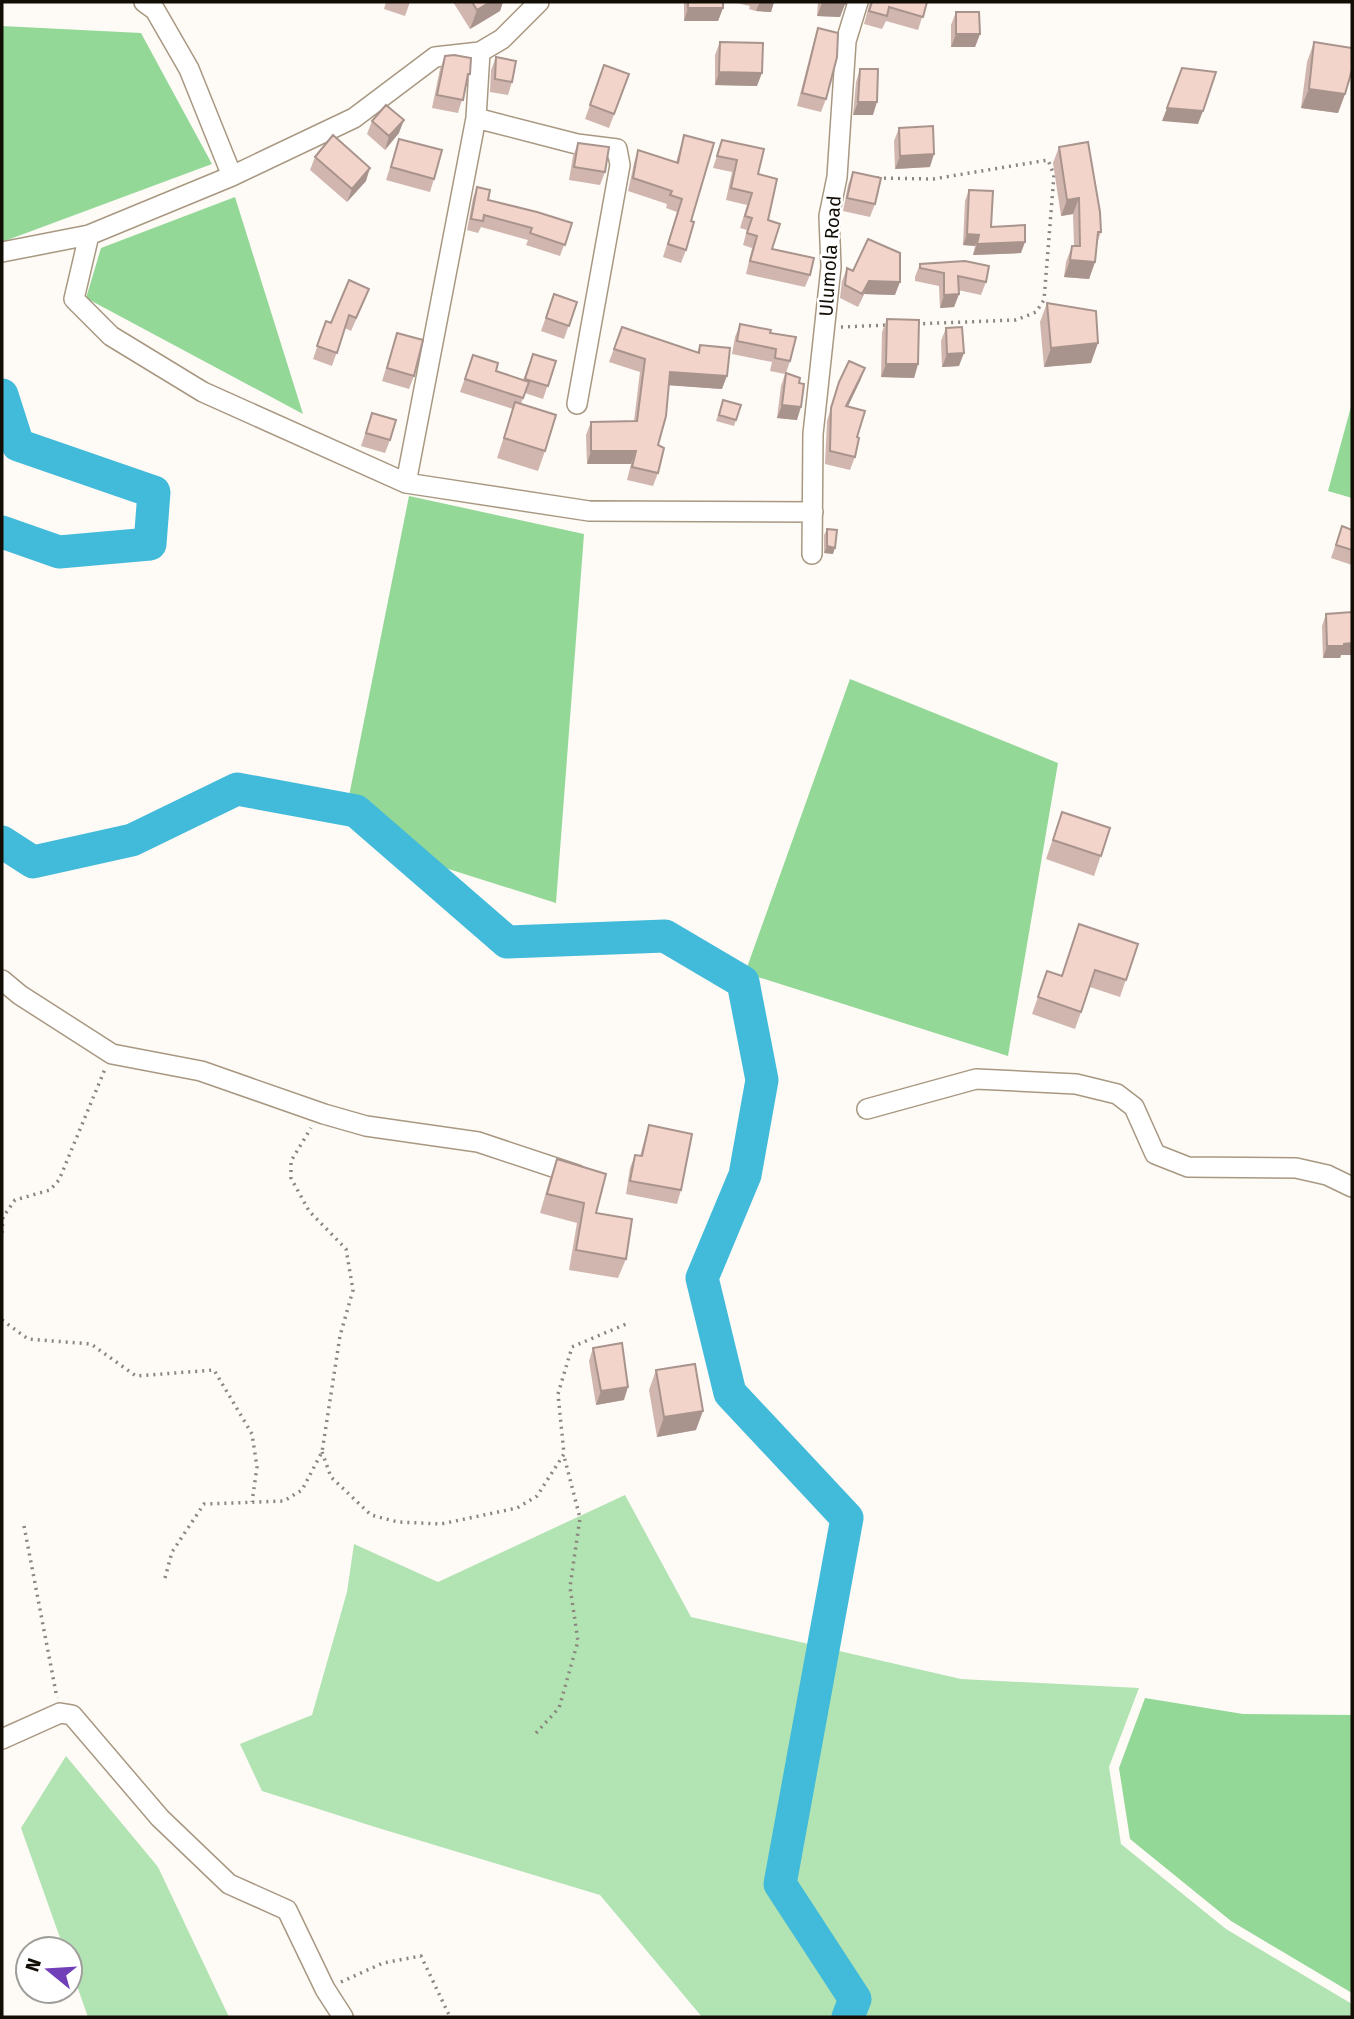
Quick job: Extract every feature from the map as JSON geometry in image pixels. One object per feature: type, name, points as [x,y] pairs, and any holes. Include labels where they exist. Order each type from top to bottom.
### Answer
[{"type":"street","points":[[144,2],[155,10],[188,69],[232,176]]},
{"type":"street","points":[[2,252],[89,235],[232,176],[354,118],[435,57],[480,52],[502,39],[539,2]]},
{"type":"street","name":"Ulumola Road","points":[[812,554],[813,434],[831,267],[828,216],[837,177],[846,41],[858,2]]},
{"type":"street","points":[[406,483],[476,118],[480,52]]},
{"type":"street","points":[[476,118],[577,144],[617,149],[620,165],[577,404]]},
{"type":"street","points":[[89,235],[74,299],[111,336],[203,392],[406,483],[589,511],[813,512]]},
{"type":"street","points":[[2,980],[20,995],[112,1054],[201,1070],[324,1114],[366,1126],[478,1142],[600,1182]]},
{"type":"street","points":[[867,1109],[976,1079],[1076,1084],[1117,1094],[1134,1107],[1155,1154],[1188,1167],[1296,1168],[1327,1175],[1352,1187]]},
{"type":"street","points":[[2,1739],[60,1713],[72,1715],[160,1818],[229,1885],[286,1910],[325,1989],[343,2017]]},
{"type":"path","points":[[837,177],[933,179],[1048,160],[1054,175],[1048,258],[1044,300],[1036,312],[1016,320],[907,324]]},
{"type":"path","points":[[825,327],[893,325]]},
{"type":"path","points":[[2,1233],[3,1217],[15,1200],[50,1190],[59,1180],[112,1054]]},
{"type":"path","points":[[165,1578],[172,1552],[204,1504],[284,1501],[302,1490],[322,1452],[340,1336],[353,1290],[346,1249],[309,1211],[291,1178],[291,1161],[314,1121],[324,1114]]},
{"type":"path","points":[[2,1320],[28,1339],[91,1345],[136,1377],[214,1370],[252,1434],[257,1466],[252,1502]]},
{"type":"path","points":[[536,1733],[559,1708],[578,1642],[570,1587],[580,1518],[564,1454],[558,1394],[572,1348],[626,1324]]},
{"type":"path","points":[[322,1452],[331,1477],[371,1515],[398,1522],[441,1524],[517,1508],[537,1496],[564,1454]]},
{"type":"path","points":[[24,1526],[60,1713]]},
{"type":"path","points":[[325,1989],[383,1963],[421,1956],[450,2017]]},
{"type":"green space","points":[[2,26],[141,33],[212,164],[2,242]]},
{"type":"green space","points":[[235,197],[303,414],[86,298],[101,248]]},
{"type":"green space","points":[[1352,403],[1352,498],[1328,491]]},
{"type":"green space","points":[[409,496],[584,534],[556,903],[439,866],[349,796]]},
{"type":"green space","points":[[850,679],[1058,763],[1008,1056],[745,973]]},
{"type":"green space","points":[[625,1495],[691,1617],[961,1679],[1139,1688],[1109,1767],[1121,1844],[1226,1929],[1352,2004],[1352,2017],[702,2017],[600,1895],[262,1791],[240,1744],[312,1715],[347,1592],[354,1544],[438,1582]]},
{"type":"green space","points":[[1145,1698],[1243,1714],[1352,1715],[1352,1993],[1231,1921],[1130,1839],[1119,1768]]},
{"type":"green space","points":[[66,1756],[158,1867],[229,2017],[88,2017],[84,2005],[84,1935],[59,1935],[21,1828]]},
{"type":"building","points":[[472,2],[490,2],[477,10]]},
{"type":"building","points":[[688,2],[723,2],[723,8],[688,8]]},
{"type":"building","points":[[872,2],[927,2],[923,17],[889,7],[887,16],[869,11]]},
{"type":"building","points":[[956,12],[979,12],[980,34],[956,34]]},
{"type":"building","points":[[818,28],[838,33],[837,57],[826,99],[802,93]]},
{"type":"building","points":[[720,42],[763,43],[762,73],[719,72]]},
{"type":"building","points":[[1314,42],[1352,48],[1352,70],[1345,94],[1309,89]]},
{"type":"building","points":[[445,56],[471,58],[463,100],[437,95]]},
{"type":"building","points":[[496,57],[516,61],[512,82],[495,79]]},
{"type":"building","points":[[604,65],[629,74],[614,114],[590,105]]},
{"type":"building","points":[[1182,68],[1216,72],[1203,111],[1167,108]]},
{"type":"building","points":[[860,69],[878,69],[877,102],[858,102]]},
{"type":"building","points":[[386,105],[404,120],[389,136],[372,121]]},
{"type":"building","points":[[933,126],[934,154],[900,156],[899,128]]},
{"type":"building","points":[[333,135],[370,168],[352,189],[315,157]]},
{"type":"building","points":[[684,135],[714,143],[691,221],[694,222],[686,250],[668,244],[682,199],[670,195],[672,191],[633,178],[638,150],[678,163]]},
{"type":"building","points":[[399,139],[442,150],[434,179],[391,167]]},
{"type":"building","points":[[722,140],[764,149],[758,174],[777,179],[768,220],[780,224],[772,249],[814,258],[810,275],[750,261],[757,236],[747,233],[752,218],[745,216],[752,193],[731,188],[737,160],[717,156]]},
{"type":"building","points":[[1088,142],[1100,212],[1101,232],[1098,232],[1095,262],[1070,260],[1072,246],[1080,246],[1079,198],[1067,200],[1059,147]]},
{"type":"building","points":[[578,143],[609,147],[605,172],[574,167]]},
{"type":"building","points":[[853,172],[881,178],[875,204],[847,198]]},
{"type":"building","points":[[477,187],[490,190],[488,200],[572,223],[565,245],[530,233],[532,228],[484,215],[483,221],[471,219]]},
{"type":"building","points":[[969,190],[993,191],[991,227],[1025,225],[1025,242],[977,244],[979,235],[967,234]]},
{"type":"building","points":[[868,239],[900,253],[900,282],[869,281],[862,294],[845,285],[847,268],[853,271]]},
{"type":"building","points":[[965,261],[989,266],[986,282],[958,276],[959,294],[944,295],[944,273],[920,268],[920,264]]},
{"type":"building","points":[[349,280],[369,289],[356,318],[349,315],[337,353],[317,346],[326,321],[331,323]]},
{"type":"building","points":[[554,294],[577,302],[569,326],[546,318]]},
{"type":"building","points":[[1047,303],[1096,311],[1098,343],[1051,348]]},
{"type":"building","points":[[887,319],[919,320],[918,364],[886,364]]},
{"type":"building","points":[[740,324],[796,337],[790,361],[775,358],[776,349],[737,341]]},
{"type":"building","points":[[622,327],[699,353],[700,345],[730,348],[727,376],[670,372],[666,416],[658,445],[664,448],[658,473],[632,467],[636,451],[591,451],[591,422],[637,421],[645,359],[614,349]]},
{"type":"building","points":[[962,327],[964,353],[947,354],[946,328]]},
{"type":"building","points":[[397,333],[423,340],[414,376],[387,368]]},
{"type":"building","points":[[533,354],[556,361],[548,386],[525,379]]},
{"type":"building","points":[[473,355],[498,363],[496,371],[529,382],[523,398],[465,379]]},
{"type":"building","points":[[849,361],[865,368],[846,406],[865,411],[857,437],[855,457],[830,451],[831,408]]},
{"type":"building","points":[[786,373],[800,378],[799,383],[804,384],[801,407],[782,405]]},
{"type":"building","points":[[723,400],[741,405],[736,420],[719,415]]},
{"type":"building","points":[[515,402],[556,415],[545,451],[504,438]]},
{"type":"building","points":[[372,413],[396,420],[390,440],[366,433]]},
{"type":"building","points":[[1342,526],[1352,530],[1352,550],[1336,545]]},
{"type":"building","points":[[827,529],[837,530],[835,548],[827,546]]},
{"type":"building","points":[[1352,612],[1352,643],[1327,646],[1326,614]]},
{"type":"building","points":[[1062,812],[1110,828],[1101,856],[1053,840]]},
{"type":"building","points":[[1079,924],[1138,944],[1126,980],[1095,970],[1081,1012],[1038,997],[1047,971],[1062,976]]},
{"type":"building","points":[[649,1125],[692,1134],[681,1190],[630,1181],[635,1155],[642,1156]]},
{"type":"building","points":[[557,1159],[606,1174],[596,1213],[632,1219],[626,1259],[576,1250],[584,1203],[547,1194]]},
{"type":"building","points":[[622,1343],[628,1387],[601,1391],[593,1348]]},
{"type":"building","points":[[695,1364],[703,1411],[664,1417],[656,1370]]},
{"type":"waterway","points":[[2,395],[18,445],[154,492],[150,544],[59,552],[2,532]]},
{"type":"waterway","points":[[2,842],[33,862],[132,840],[237,789],[356,811],[507,942],[665,936],[743,982],[762,1080],[745,1175],[702,1278],[730,1393],[847,1518],[780,1884],[855,1999],[848,2017]]}]
